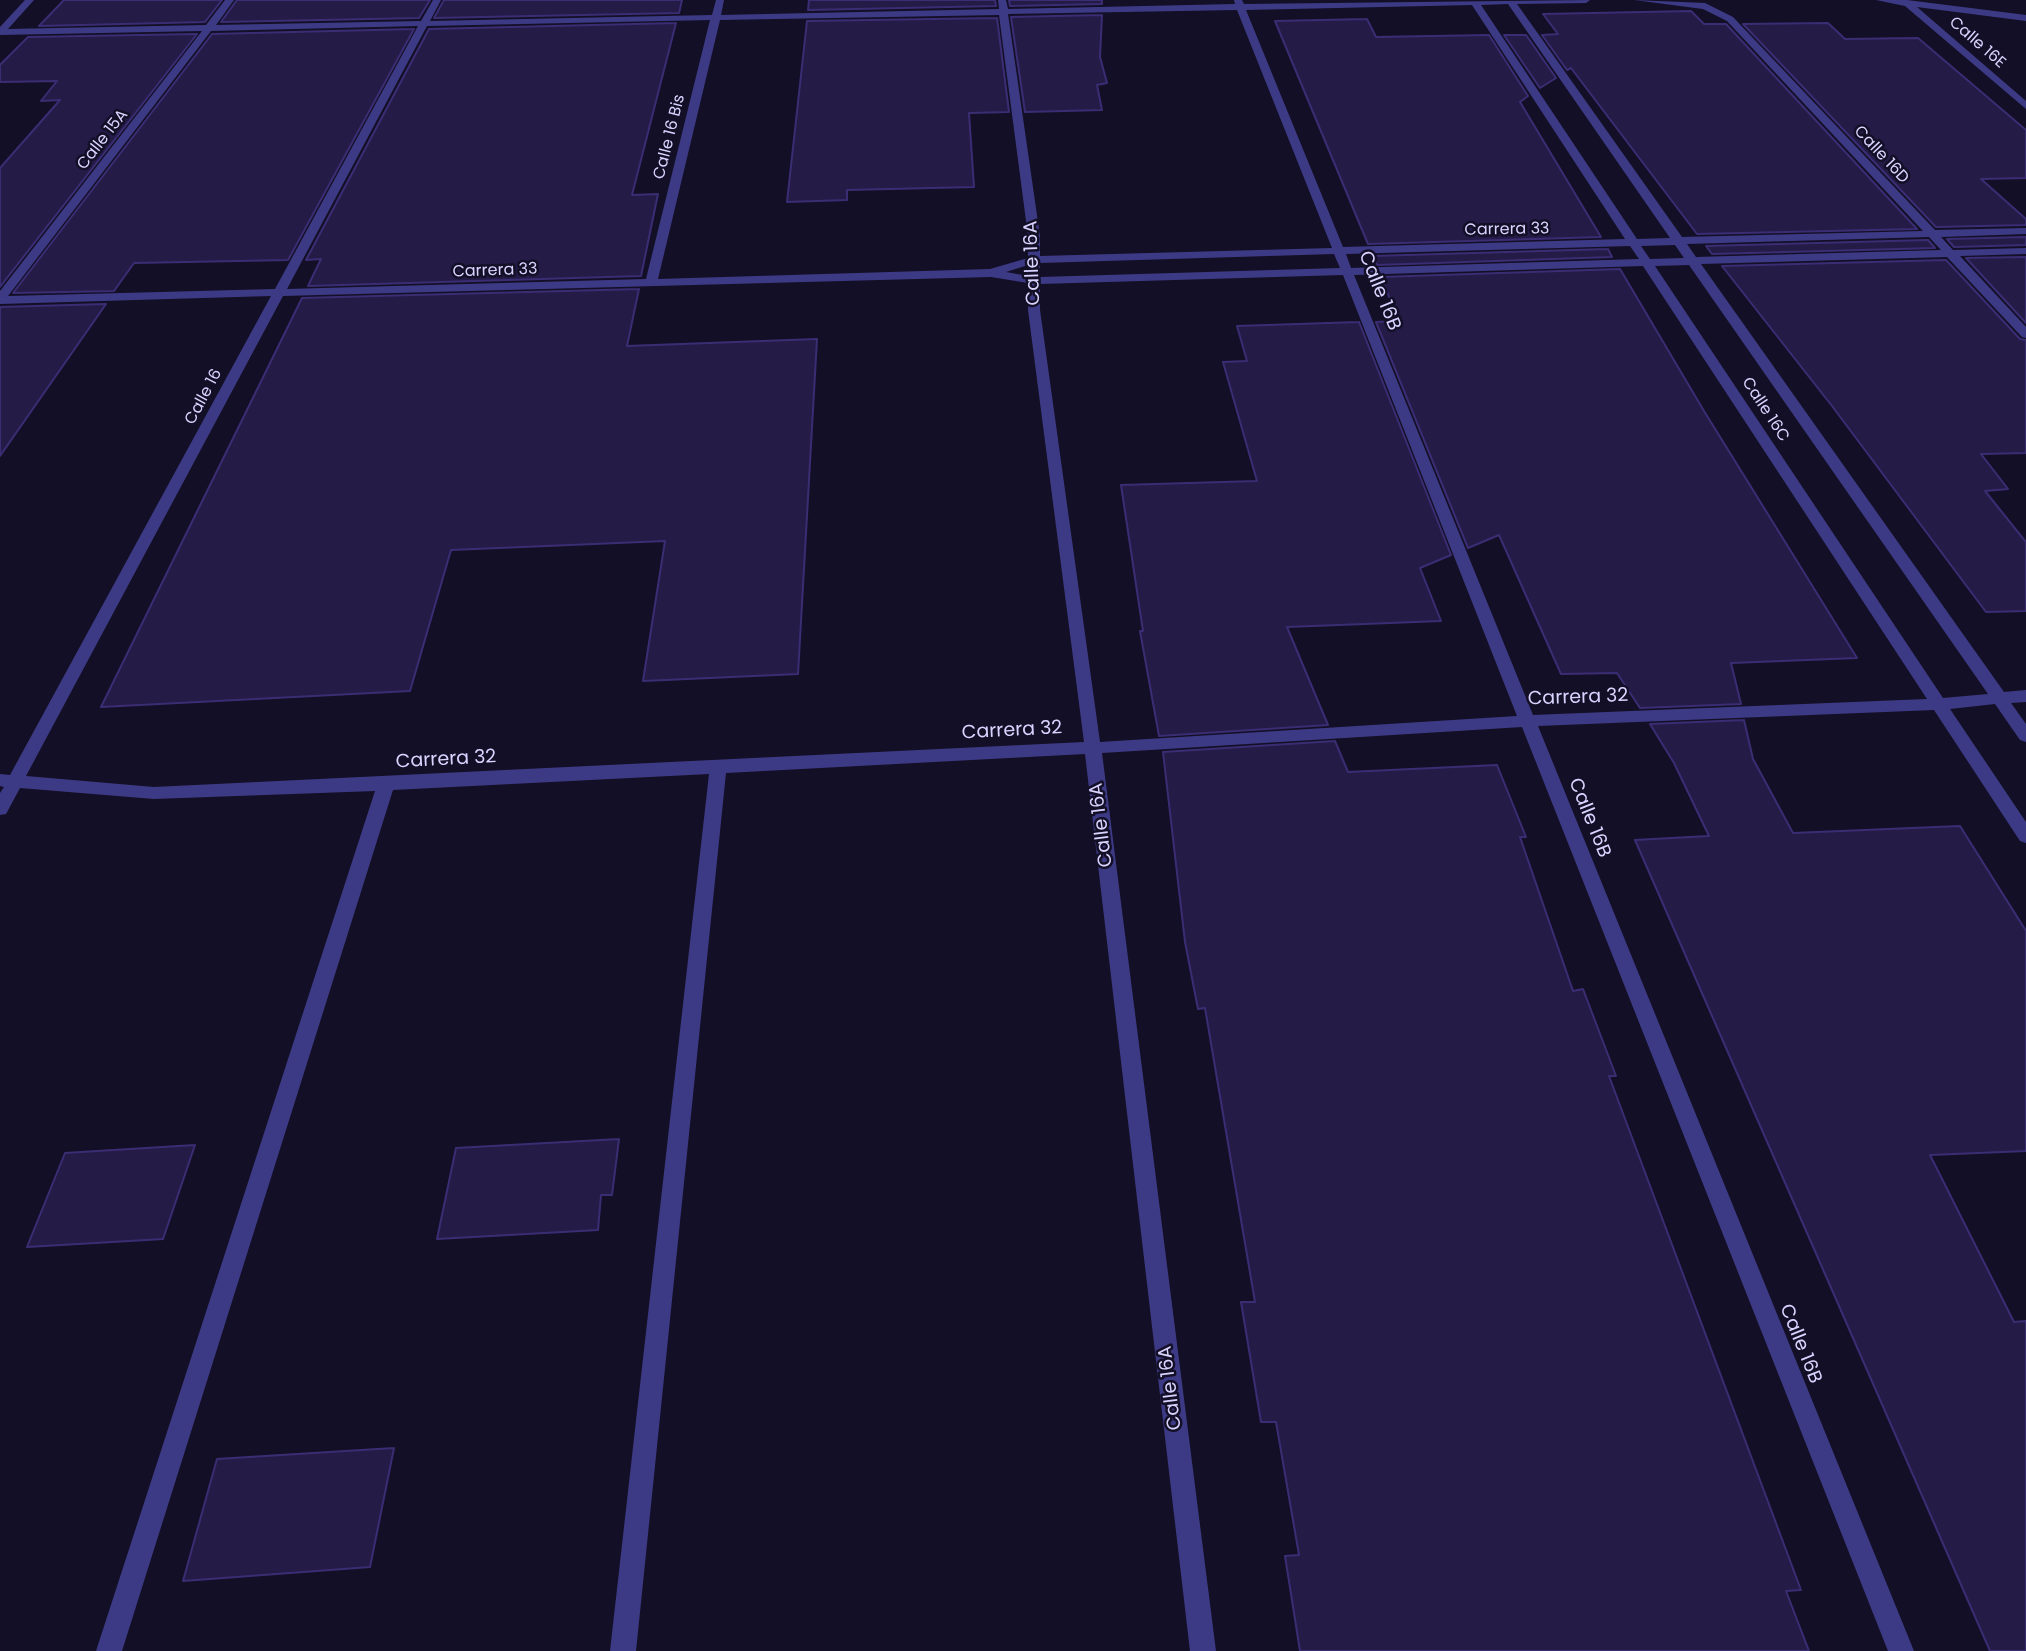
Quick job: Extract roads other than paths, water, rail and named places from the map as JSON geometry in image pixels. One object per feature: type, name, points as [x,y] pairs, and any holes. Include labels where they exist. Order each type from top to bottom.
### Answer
[{"type":"street","points":[[0,32],[30,0]]},
{"type":"street","name":"Calle 15A","points":[[0,299],[230,0]]},
{"type":"street","name":"Calle 16","points":[[0,809],[8,779],[280,292],[437,0]]},
{"type":"street","name":"Calle 16 Bis","points":[[651,282],[720,0]]},
{"type":"street","name":"Calle 16A","points":[[1002,0],[1034,236],[1034,310],[1093,748],[1203,1651]]},
{"type":"street","points":[[0,32],[1005,12],[1240,4],[1586,0]]},
{"type":"street","name":"Calle 16D","points":[[1638,0],[1705,6],[1730,19],[2026,334]]},
{"type":"street","points":[[1880,0],[2026,18]]},
{"type":"street","name":"Calle 16C","points":[[1482,1],[1647,264],[2026,836]]},
{"type":"street","name":"Calle 16C","points":[[1510,1],[2026,736]]},
{"type":"street","name":"Calle 16B","points":[[1240,4],[1900,1651]]},
{"type":"street","name":"Calle 16E","points":[[1907,4],[2026,106]]},
{"type":"street","name":"Carrera 33","points":[[991,273],[1033,260],[1339,248],[1634,243],[2026,231]]},
{"type":"street","name":"Carrera 33","points":[[0,299],[991,273],[1035,281],[2026,251]]},
{"type":"street","name":"Carrera 32","points":[[8,779],[154,793],[386,784],[1093,748],[1527,721],[1939,704],[2026,696]]},
{"type":"street","points":[[623,1651],[718,768]]},
{"type":"street","points":[[109,1651],[386,784]]}]
